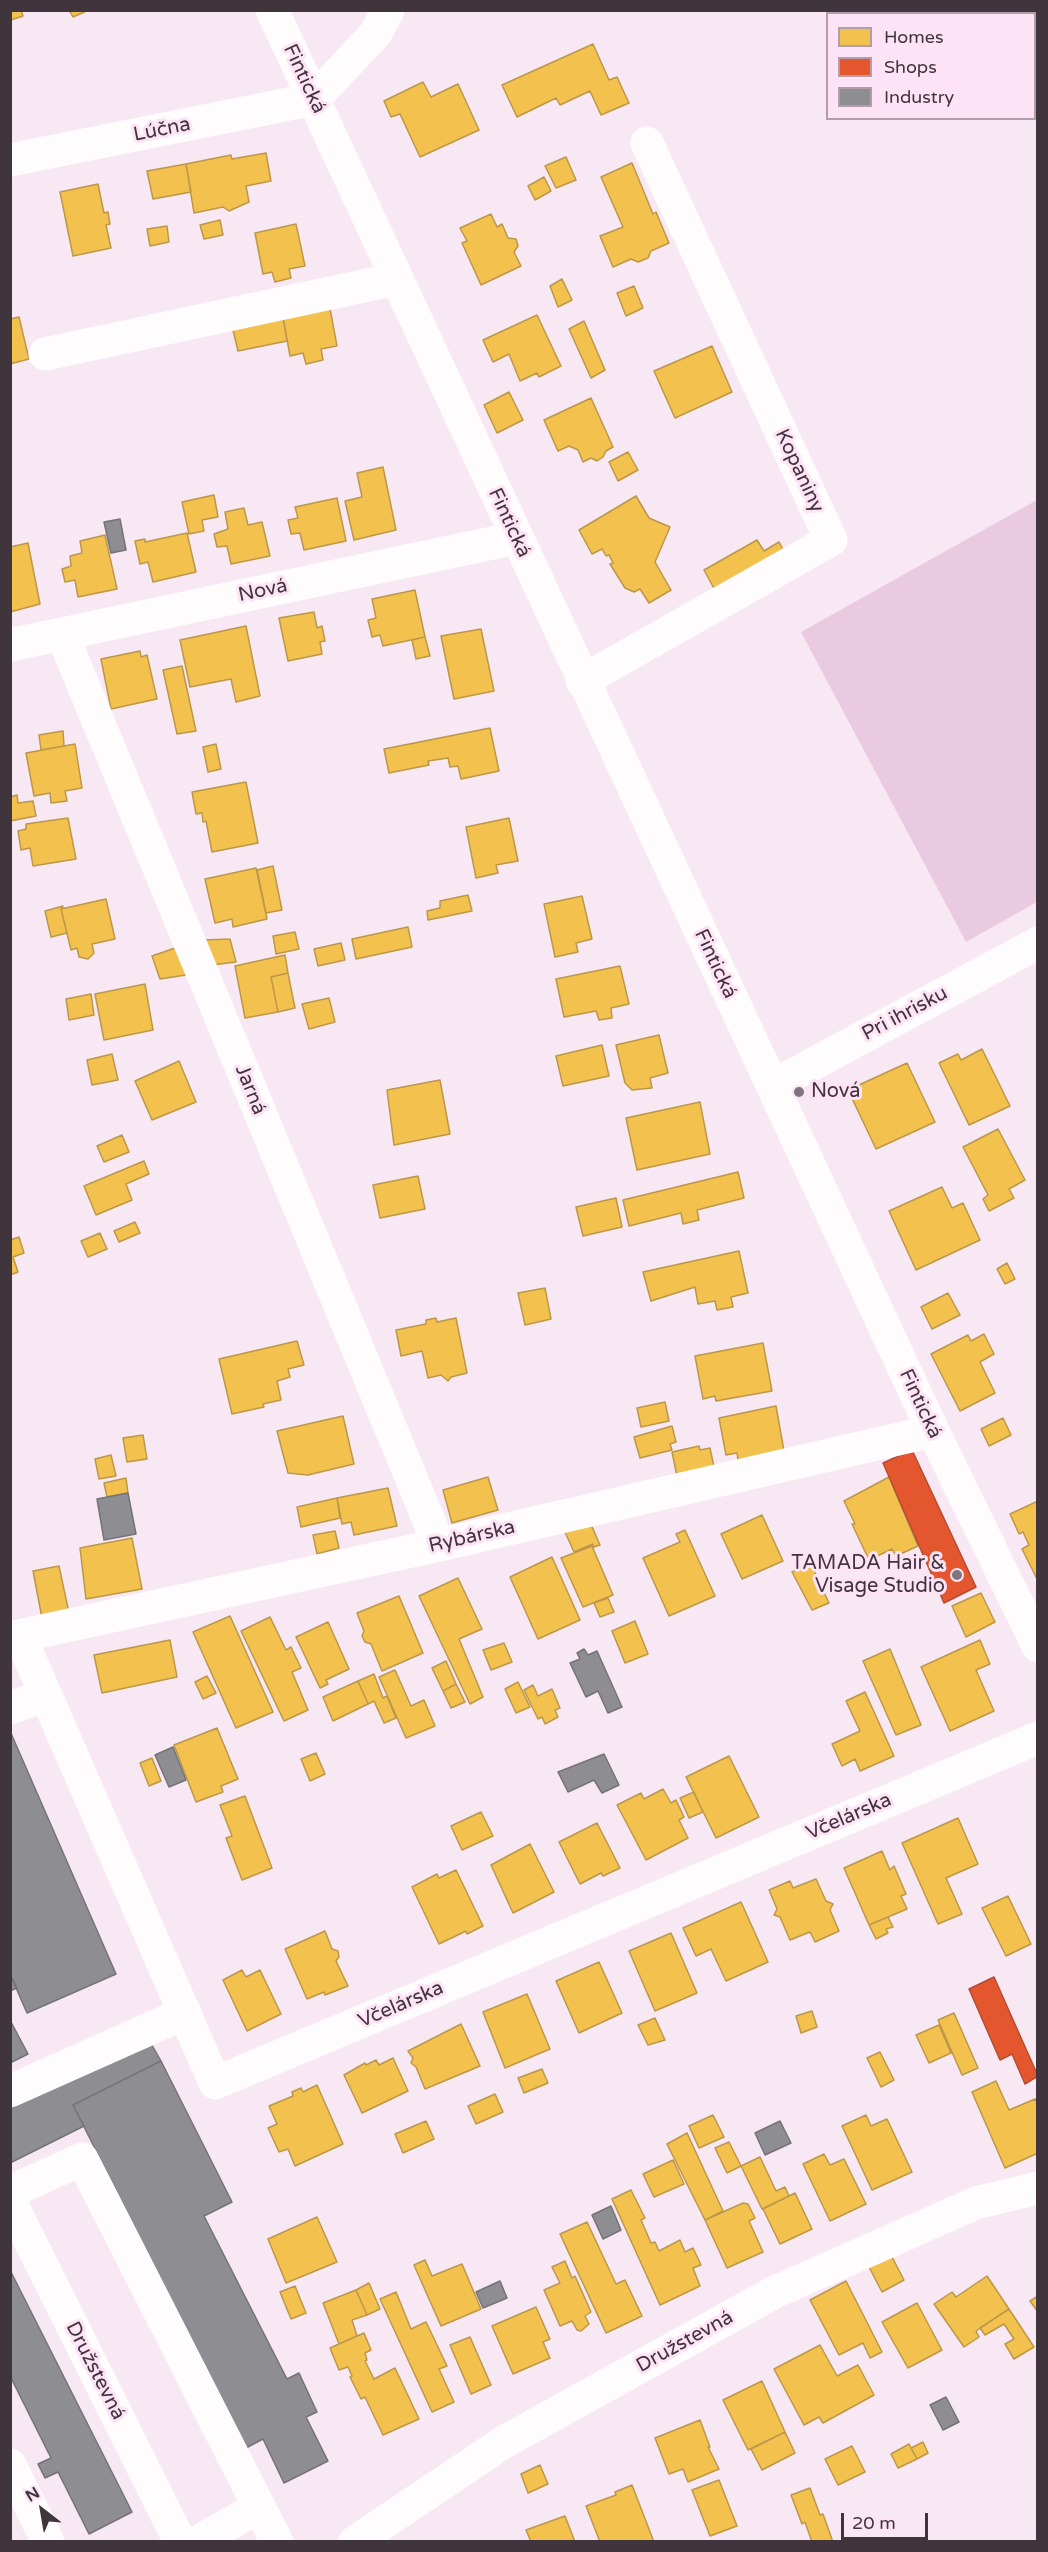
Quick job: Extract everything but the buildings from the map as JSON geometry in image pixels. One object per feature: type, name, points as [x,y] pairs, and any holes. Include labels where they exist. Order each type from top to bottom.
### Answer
[{"type":"street","name":"Fintická","points":[[272,10],[582,681],[933,1431],[1038,1646]]},
{"type":"street","points":[[314,99],[376,33],[388,10]]},
{"type":"street","name":"Lúčna","points":[[10,160],[314,99]]},
{"type":"street","name":"Kopaniny","points":[[582,681],[831,540],[647,143]]},
{"type":"street","points":[[45,354],[396,279]]},
{"type":"street","name":"Nová","points":[[10,645],[516,538]]},
{"type":"street","name":"Jarná","points":[[62,634],[439,1545]]},
{"type":"street","name":"Pri ihrisku","points":[[772,1086],[1038,943]]},
{"type":"street","name":"Rybárska","points":[[15,1637],[439,1545],[933,1431]]},
{"type":"street","name":"Včelárska","points":[[15,1637],[45,1695],[215,2083],[1038,1738]]},
{"type":"street","points":[[10,1708],[45,1695]]},
{"type":"street","points":[[10,2091],[185,2013]]},
{"type":"street","points":[[10,2192],[82,2158],[277,2541]]},
{"type":"street","name":"Družstevná","points":[[355,2541],[504,2442],[775,2292],[976,2203],[1038,2188]]},
{"type":"street","name":"Družstevná","points":[[10,2201],[180,2541]]},
{"type":"street","points":[[10,2465],[48,2541]]},
{"type":"street","points":[[197,2541],[259,2507]]},
{"type":"shaded area","points":[[1037,500],[1037,902],[966,942],[801,632]]},
{"type":"place","name":"Nová","points":[[799,1092]]},
{"type":"place","name":"TAMADA Hair & Visage Studio","points":[[957,1575]]}]
